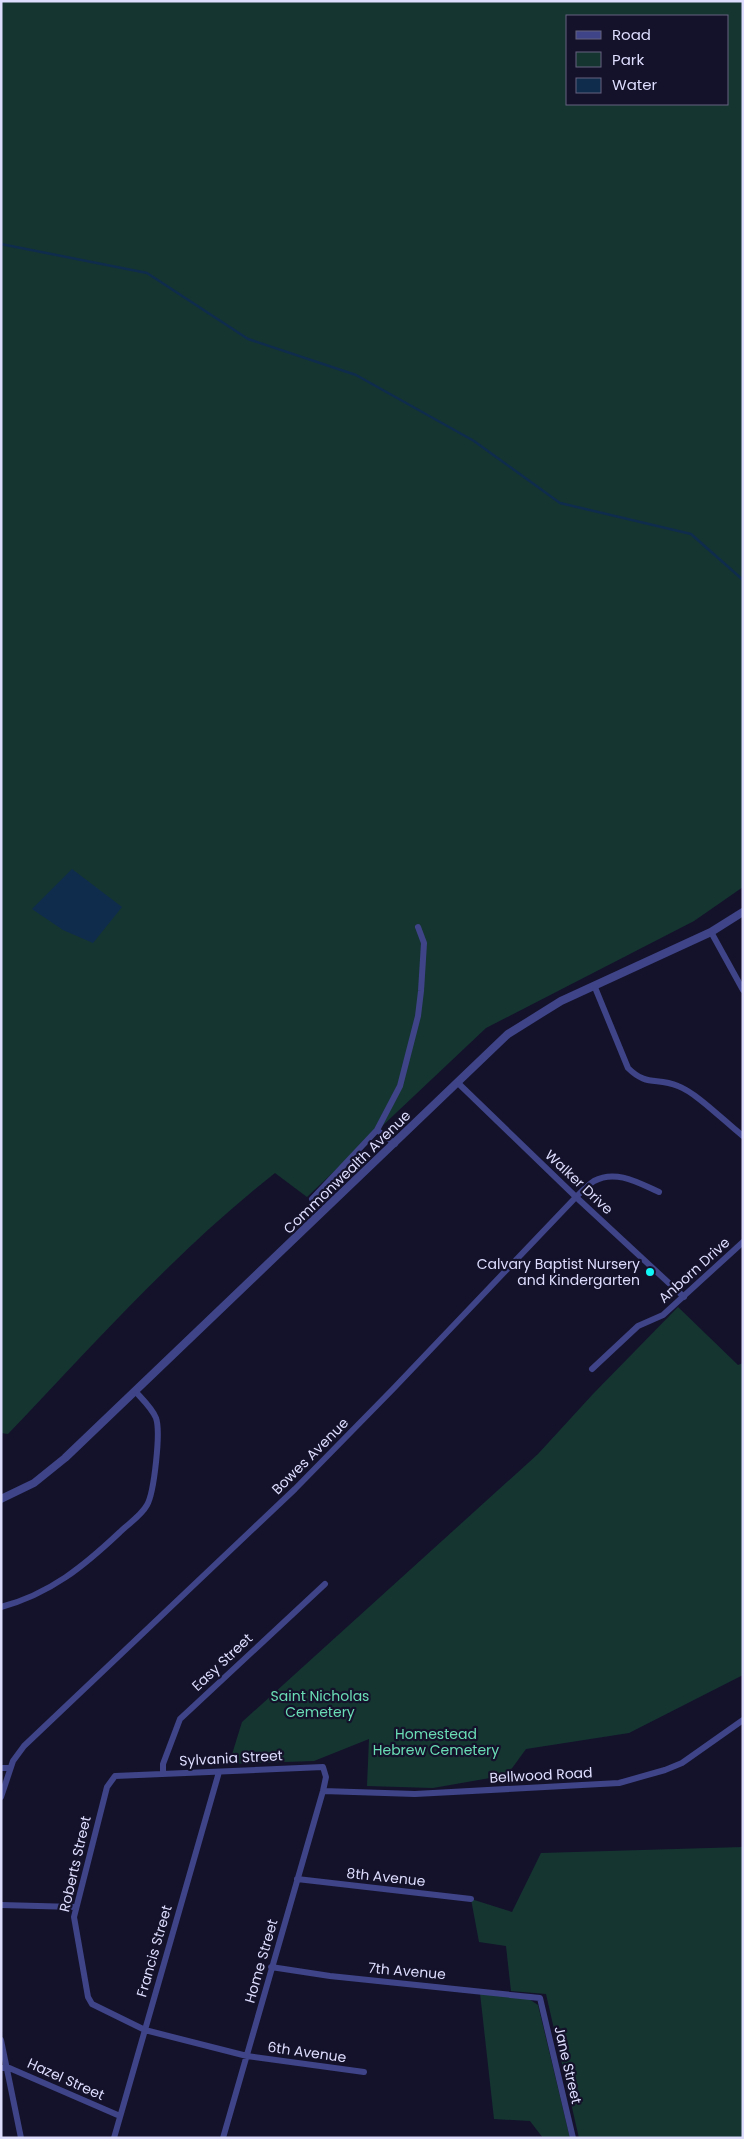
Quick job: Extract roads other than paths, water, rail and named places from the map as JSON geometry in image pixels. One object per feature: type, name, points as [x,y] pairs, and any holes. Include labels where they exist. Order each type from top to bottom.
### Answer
[{"type":"street","name":"Commonwealth Avenue","points":[[1,1499],[27,1487],[48,1473],[458,1084],[508,1034],[561,1001],[711,932],[743,912]]},
{"type":"street","points":[[312,1198],[377,1130],[400,1086],[418,1016],[421,991],[424,943],[418,927]]},
{"type":"street","points":[[711,932],[743,990]]},
{"type":"street","points":[[594,985],[628,1068],[636,1076],[647,1081],[678,1086],[690,1093],[743,1136]]},
{"type":"street","name":"Walker Drive","points":[[458,1084],[684,1297]]},
{"type":"street","points":[[377,1130],[395,1144]]},
{"type":"street","name":"Bowes Avenue","points":[[1,1797],[10,1768],[16,1755],[24,1746],[302,1482],[394,1389],[576,1197],[594,1181],[611,1177],[626,1177],[659,1192]]},
{"type":"street","name":"Anborn Drive","points":[[592,1369],[638,1326],[663,1315],[743,1242]]},
{"type":"street","points":[[1,1607],[34,1596],[66,1579],[89,1561],[148,1504],[154,1478],[158,1426],[153,1412],[135,1391]]},
{"type":"street","name":"Easy Street","points":[[163,1774],[163,1764],[180,1719],[325,1584]]},
{"type":"street","name":"Bellwood Road","points":[[323,1791],[415,1794],[619,1783],[664,1770],[682,1762],[743,1720]]},
{"type":"street","name":"Sylvania Street","points":[[115,1776],[323,1767],[326,1777],[323,1791]]},
{"type":"street","points":[[1,1768],[10,1768]]},
{"type":"street","name":"Francis Street","points":[[114,2138],[219,1772]]},
{"type":"street","name":"Roberts Street","points":[[115,1776],[107,1787],[75,1907],[75,1925],[89,2001],[145,2030],[247,2056]]},
{"type":"street","name":"Home Street","points":[[223,2138],[323,1791]]},
{"type":"street","name":"8th Avenue","points":[[297,1879],[471,1899]]},
{"type":"street","points":[[1,1905],[75,1907]]},
{"type":"street","name":"7th Avenue","points":[[271,1967],[330,1976],[540,1998]]},
{"type":"street","name":"Jane Street","points":[[540,1998],[573,2138]]},
{"type":"street","points":[[1,2040],[4,2068],[21,2138]]},
{"type":"street","name":"6th Avenue","points":[[247,2056],[364,2072]]},
{"type":"street","name":"Hazel Street","points":[[4,2068],[120,2116]]},
{"type":"water","points":[[72,869],[122,907],[93,943],[63,930],[32,909]]},
{"type":"waterway","points":[[1,244],[147,273],[248,339],[356,375],[474,441],[560,503],[691,534],[743,580]]},
{"type":"place","name":"Calvary Baptist Nursery and Kindergarten","points":[[650,1272]]},
{"type":"park label","name":"Saint Nicholas Cemetery","points":[[320,1704]]},
{"type":"park label","name":"Homestead Hebrew Cemetery","points":[[436,1742]]}]
